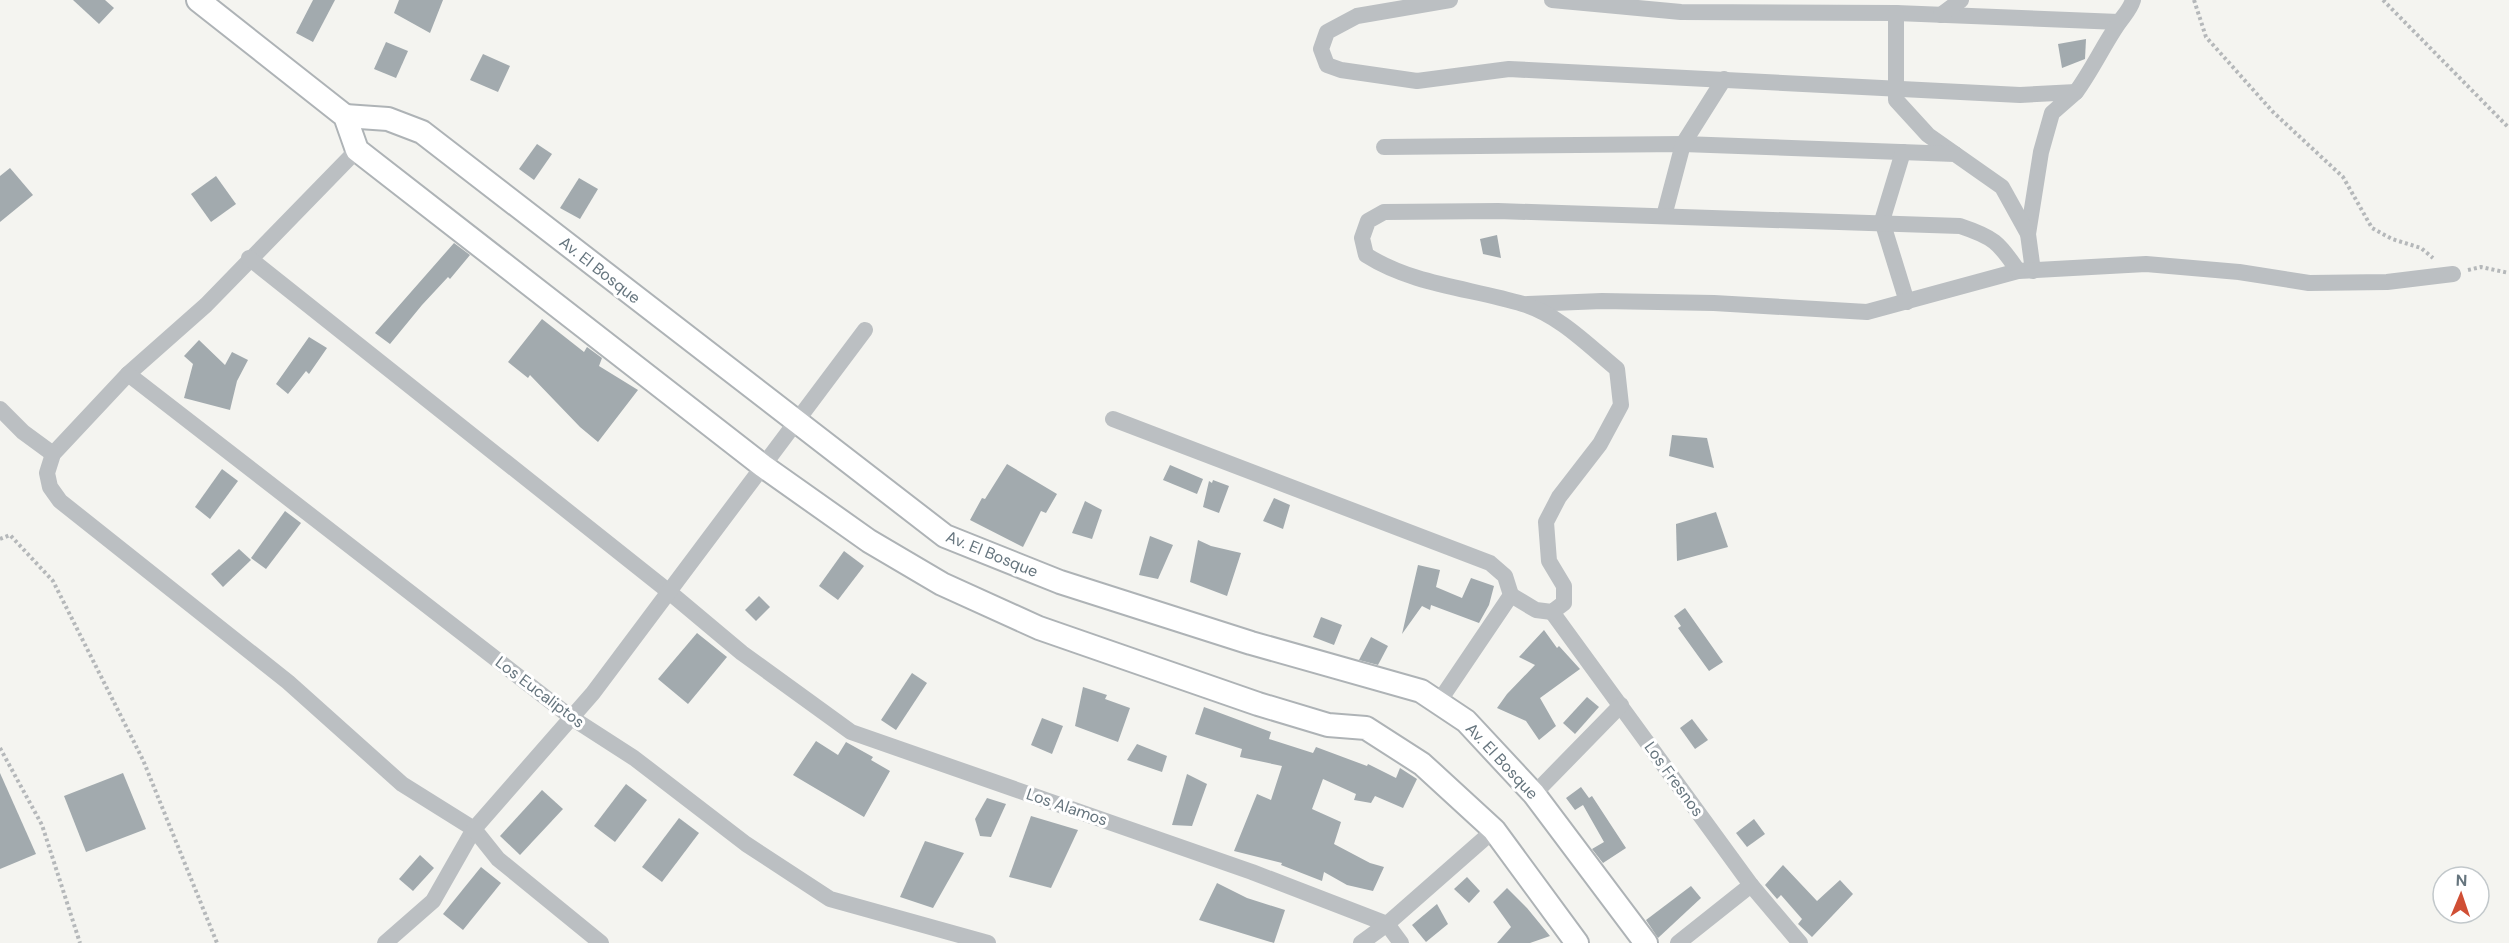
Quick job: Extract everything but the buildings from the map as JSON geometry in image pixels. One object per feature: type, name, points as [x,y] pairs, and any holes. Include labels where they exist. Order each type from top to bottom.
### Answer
[{"type":"street","points":[[198,0],[345,116],[357,150],[763,466],[869,542],[933,579],[1039,628],[1258,704],[1328,725],[1366,728],[1422,764],[1494,830],[1577,943]]},
{"type":"street","points":[[1450,0],[1357,16],[1327,32],[1322,49],[1327,65],[1341,70],[1417,81],[1509,69],[2020,95],[2076,92]]},
{"type":"street","points":[[1552,0],[1681,12],[1896,13],[2119,22]]},
{"type":"street","points":[[1941,15],[1961,0]]},
{"type":"street","points":[[2025,271],[2028,234],[2041,152],[2052,112],[2076,92],[2093,70],[2119,22],[2129,12],[2133,0]]},
{"type":"street","points":[[1896,13],[1894,87],[1896,100],[1928,135],[2002,187],[2028,234]]},
{"type":"street","points":[[1664,216],[1683,144],[1724,79]]},
{"type":"street","name":"Av. El Bosque","points":[[345,116],[388,119],[422,132],[945,536],[1060,582],[1251,644],[1421,691],[1466,721],[1534,794],[1646,943]]},
{"type":"street","points":[[1384,147],[1683,144],[1955,154]]},
{"type":"street","points":[[357,150],[249,258],[206,305],[128,374],[53,454],[46,473],[50,487],[60,501],[288,682],[402,784],[474,829],[498,859],[601,943]]},
{"type":"street","points":[[1903,152],[1882,221],[1907,302]]},
{"type":"street","points":[[1113,419],[1490,563],[1505,576],[1511,595],[1536,610],[1552,612],[1564,603],[1564,586],[1549,561],[1546,522],[1559,497],[1600,444],[1622,405],[1617,369],[1552,317],[1524,305],[1434,283],[1383,266],[1366,255],[1362,238],[1368,221],[1384,212],[1498,211],[1882,221],[1960,226],[1988,235],[2025,271]]},
{"type":"street","name":"Los Alamos","points":[[249,258],[668,591],[742,653],[851,732],[1252,872],[1387,924]]},
{"type":"street","points":[[1524,305],[1602,301],[1714,303],[1867,312],[2025,271],[2146,264],[2240,272],[2309,283],[2387,282],[2453,274]]},
{"type":"street","points":[[385,943],[433,901],[474,829],[572,718],[798,423],[865,330]]},
{"type":"street","name":"Los Eucaliptos","points":[[128,374],[572,718],[634,758],[746,844],[830,899],[988,943]]},
{"type":"street","points":[[0,409],[23,432],[53,454]]},
{"type":"street","points":[[1438,702],[1511,595]]},
{"type":"street","name":"Los Fresnos","points":[[1552,612],[1751,885],[1800,943]]},
{"type":"street","points":[[1534,794],[1621,705]]},
{"type":"street","points":[[1361,943],[1387,924],[1494,830]]},
{"type":"street","points":[[1678,943],[1751,885]]},
{"type":"street","points":[[1387,924],[1401,943]]},
{"type":"path","points":[[2194,0],[2206,37],[2273,112],[2343,177],[2372,228],[2392,239],[2421,248],[2453,274],[2481,267],[2509,273]]},
{"type":"path","points":[[2383,0],[2509,128]]},
{"type":"path","points":[[0,539],[10,535],[53,581],[143,760],[217,943]]},
{"type":"path","points":[[0,748],[42,825],[80,943]]}]
